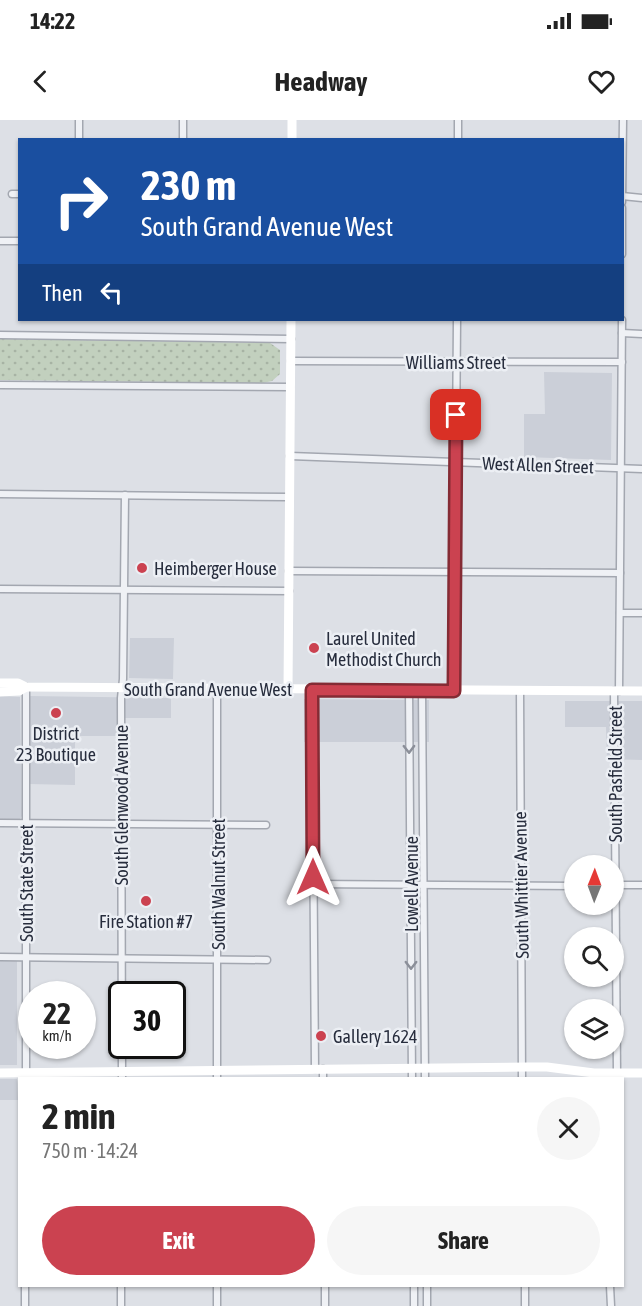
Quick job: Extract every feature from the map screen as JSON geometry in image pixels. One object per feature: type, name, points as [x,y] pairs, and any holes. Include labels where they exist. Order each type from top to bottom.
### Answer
[{"type":"street","points":[[79,120],[79,138]]},
{"type":"street","points":[[183,120],[183,138]]},
{"type":"street","points":[[292,120],[292,138]]},
{"type":"street","points":[[458,120],[458,138]]},
{"type":"street","points":[[623,120],[623,138]]},
{"type":"street","points":[[12,194],[18,194]]},
{"type":"street","points":[[624,196],[642,198]]},
{"type":"street","points":[[0,241],[18,241]]},
{"type":"street","points":[[288,689],[291,321]]},
{"type":"street","points":[[454,691],[457,321]]},
{"type":"street","name":"South Pasfield Street","points":[[615,855],[622,321]]},
{"type":"street","points":[[622,333],[642,334]]},
{"type":"street","points":[[0,335],[291,339]]},
{"type":"street","name":"Williams Street","points":[[291,362],[622,363]]},
{"type":"street","points":[[0,385],[290,387]]},
{"type":"street","name":"West Allen Street","points":[[290,456],[642,469]]},
{"type":"street","points":[[0,494],[289,496]]},
{"type":"street","name":"South Glenwood Avenue","points":[[122,1075],[122,688],[125,495]]},
{"type":"street","points":[[289,571],[620,573]]},
{"type":"street","points":[[0,589],[289,591]]},
{"type":"street","points":[[620,613],[642,613]]},
{"type":"street","name":"South Grand Avenue West","points":[[0,682],[18,683],[26,687],[642,692]]},
{"type":"street","name":"South Grand Avenue West","points":[[0,692],[19,691],[26,687]]},
{"type":"street","name":"South State Street","points":[[26,687],[26,1075]]},
{"type":"street","name":"South Walnut Street","points":[[217,689],[218,1074]]},
{"type":"street","points":[[312,690],[313,884],[320,1072]]},
{"type":"street","name":"Lowell Avenue","points":[[409,690],[412,1077]]},
{"type":"street","name":"Lowell Avenue","points":[[422,690],[425,1077]]},
{"type":"street","name":"South Whittier Avenue","points":[[520,691],[522,1077]]},
{"type":"street","points":[[0,823],[266,825]]},
{"type":"street","points":[[313,884],[564,886]]},
{"type":"street","points":[[624,885],[642,885]]},
{"type":"street","name":"South Pasfield Street","points":[[611,1075],[614,915]]},
{"type":"street","points":[[0,957],[267,960]]},
{"type":"street","points":[[0,1073],[26,1075],[218,1074],[522,1066],[611,1075],[642,1073]]},
{"type":"street","points":[[25,1287],[25,1306]]},
{"type":"street","points":[[122,1287],[122,1306]]},
{"type":"street","points":[[217,1287],[217,1306]]},
{"type":"street","points":[[325,1287],[326,1306]]},
{"type":"street","points":[[414,1287],[414,1306]]},
{"type":"street","points":[[427,1287],[427,1306]]},
{"type":"street","points":[[525,1287],[525,1306]]},
{"type":"street","points":[[610,1287],[611,1306]]},
{"type":"shaded area","points":[[544,372],[612,373],[611,460],[524,457],[524,414],[545,414]]},
{"type":"shaded area","points":[[130,638],[174,638],[173,679],[129,678]]},
{"type":"shaded area","points":[[0,696],[20,697],[22,816],[20,819],[0,819]]},
{"type":"shaded area","points":[[29,696],[171,698],[171,718],[118,718],[117,736],[75,736],[75,785],[29,784]]},
{"type":"shaded area","points":[[304,699],[429,700],[429,742],[304,742]]},
{"type":"shaded area","points":[[565,701],[642,701],[642,760],[607,759],[606,727],[565,727]]},
{"type":"shaded area","points":[[0,960],[17,960],[17,1065],[0,1065]]},
{"type":"shaded area","points":[[0,1079],[17,1079],[18,1100],[0,1100]]},
{"type":"green space","points":[[0,339],[270,343],[280,350],[280,374],[272,381],[263,383],[0,380]]},
{"type":"place","name":"Heimberger House","points":[[142,568]]},
{"type":"place","name":"Laurel United Methodist Church","points":[[314,648]]},
{"type":"place","name":"District 23 Boutique","points":[[56,713]]},
{"type":"place","name":"Fire Station #7","points":[[146,901]]},
{"type":"place","name":"Gallery 1624","points":[[321,1036]]},
{"type":"route","points":[[313,877],[312,690],[454,691],[456,415]]}]
